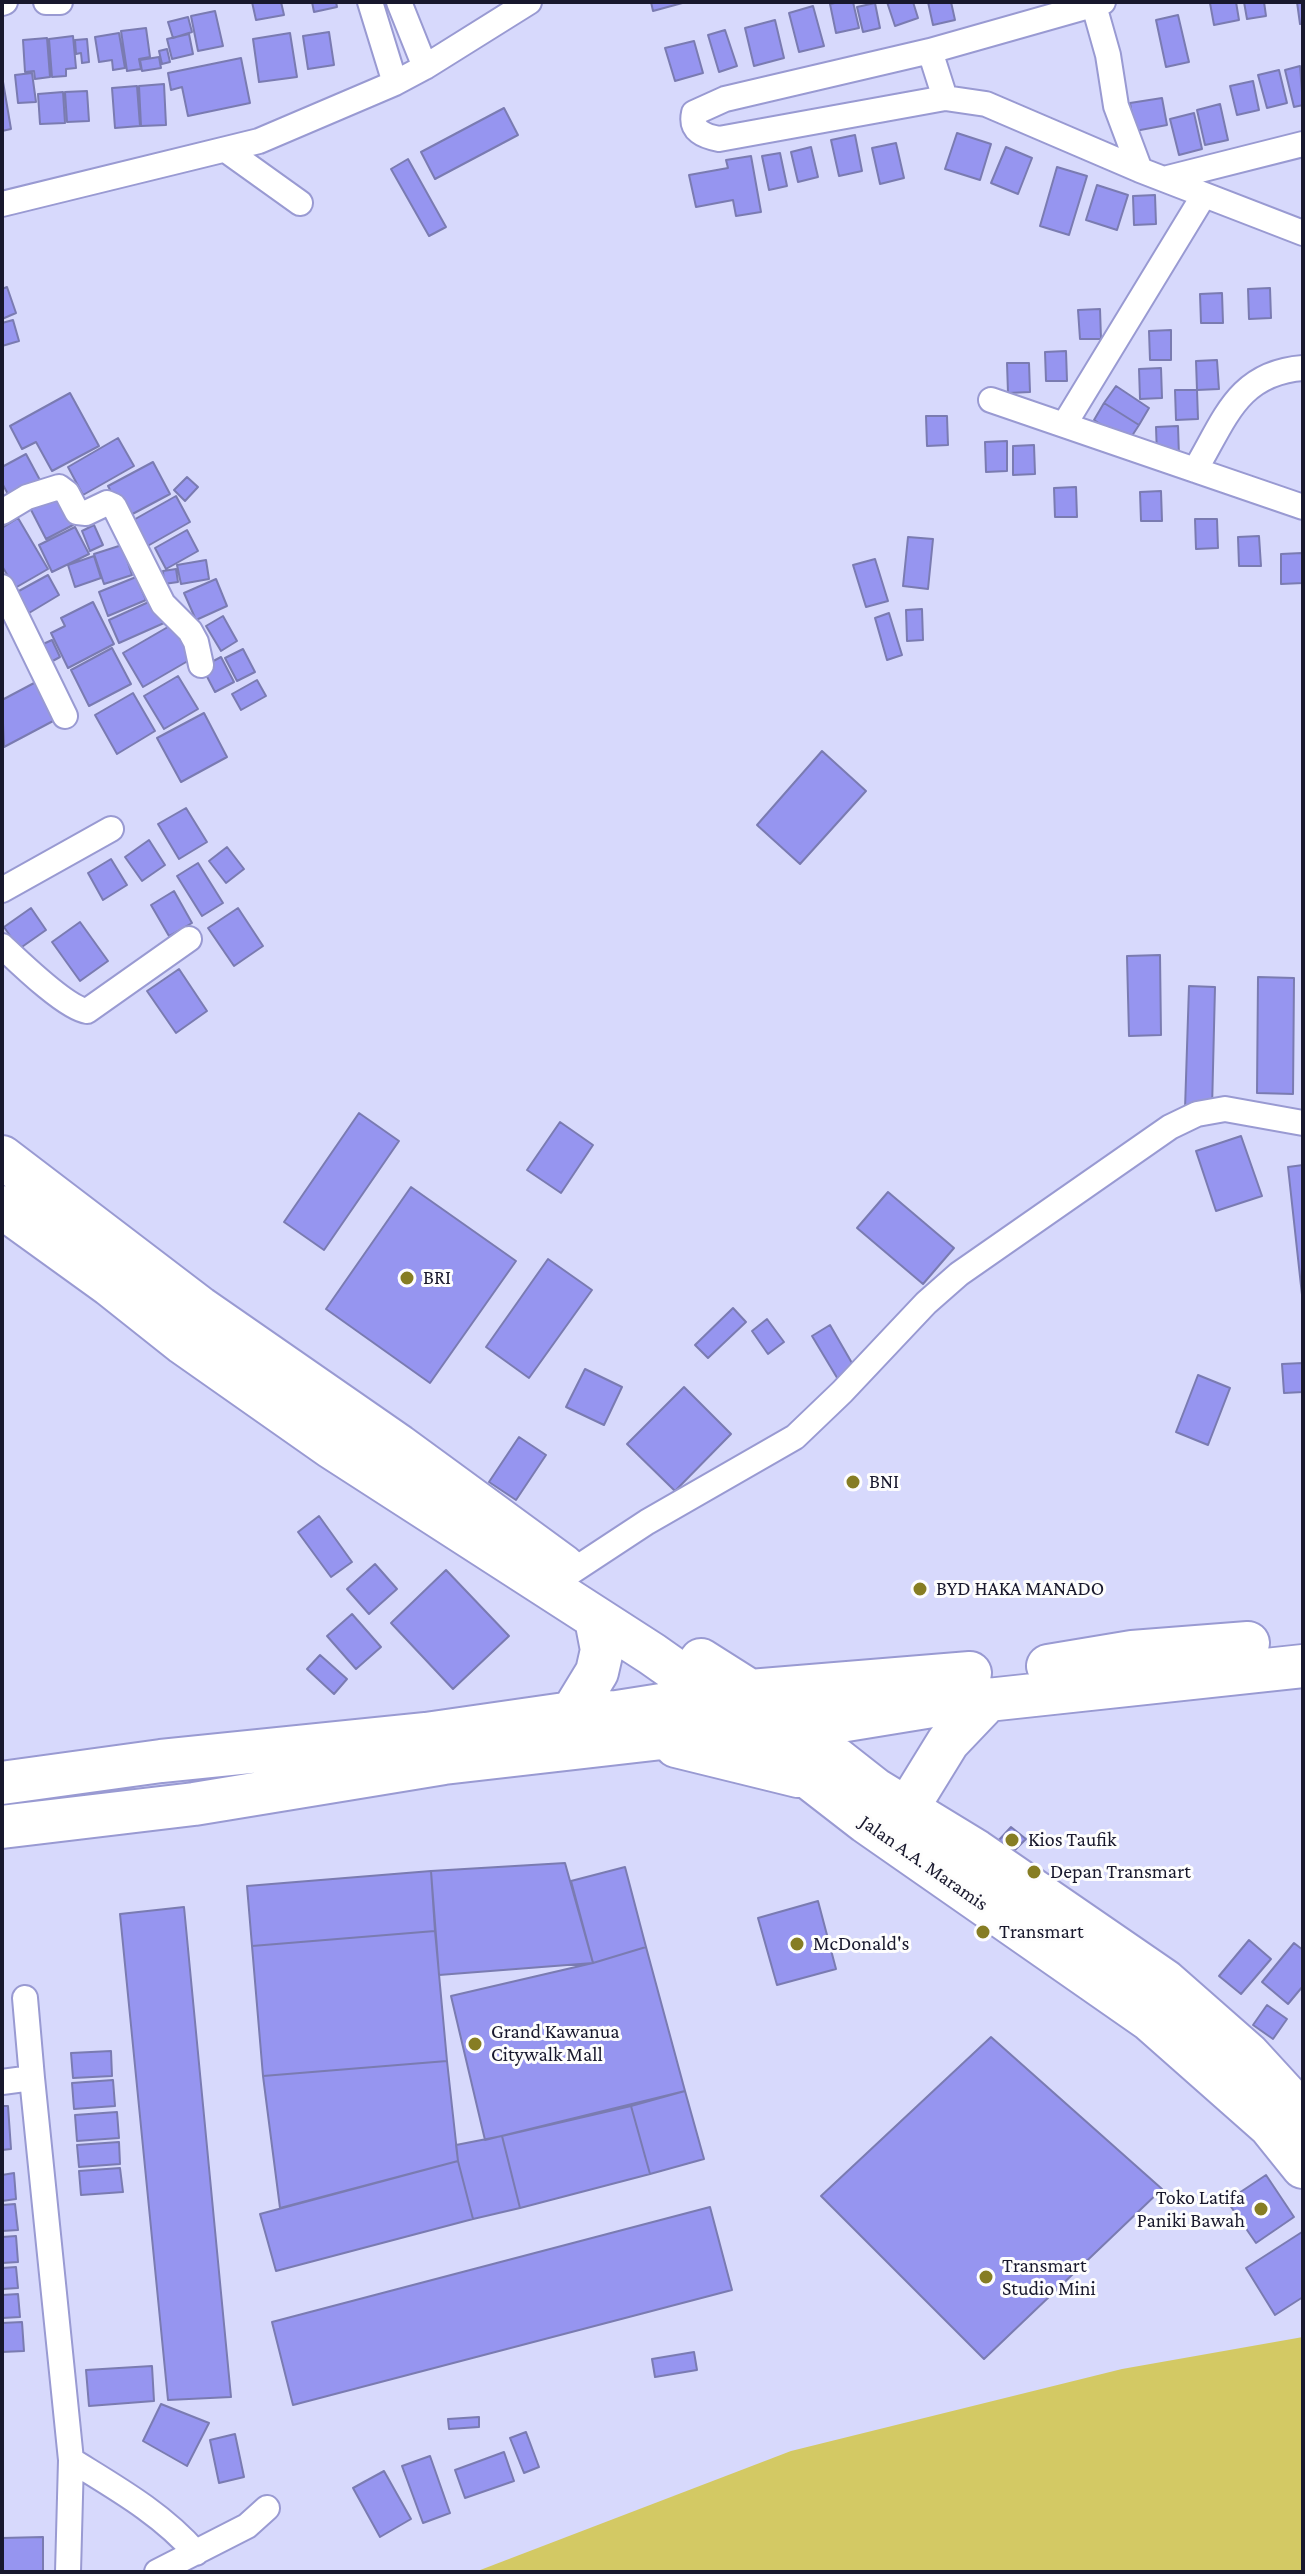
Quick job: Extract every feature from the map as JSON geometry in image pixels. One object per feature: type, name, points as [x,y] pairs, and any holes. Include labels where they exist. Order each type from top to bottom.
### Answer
[{"type":"highway","points":[[2,1157],[200,1308],[410,1454],[635,1617],[736,1706],[797,1728],[876,1790],[908,1807],[1165,1981],[1248,2054],[1303,2114]]},
{"type":"highway","name":"Jalan A.A. Maramis","points":[[2,1207],[110,1285],[183,1343],[331,1447],[736,1706],[807,1778],[967,1895],[1150,2020],[1270,2126],[1303,2167]]},
{"type":"highway","points":[[572,1713],[597,1672],[602,1650],[596,1619]]},
{"type":"highway","points":[[797,1728],[989,1699],[1130,1668],[1303,1637]]},
{"type":"highway","points":[[2,1783],[161,1761],[426,1734],[572,1713],[736,1706],[1058,1665],[1130,1668],[1303,1666]]},
{"type":"highway","points":[[908,1807],[948,1742],[989,1699]]},
{"type":"highway","points":[[2,1827],[194,1804],[444,1763],[648,1739],[736,1706]]},
{"type":"highway","points":[[648,1739],[807,1778]]},
{"type":"street","points":[[49,2],[60,2]]},
{"type":"street","points":[[370,2],[395,83]]},
{"type":"street","points":[[399,2],[425,67]]},
{"type":"street","points":[[2,204],[259,141],[395,83],[529,2]]},
{"type":"street","points":[[1140,170],[1116,106],[1097,3],[930,51],[725,99],[701,108],[694,113],[692,121],[696,130],[719,139],[945,98],[986,104],[1140,170],[1303,233]]},
{"type":"street","points":[[930,51],[945,98]]},
{"type":"street","points":[[1164,179],[1303,144]]},
{"type":"street","points":[[226,150],[300,203]]},
{"type":"street","points":[[1064,425],[1204,195]]},
{"type":"street","points":[[1195,470],[1232,409],[1252,383],[1272,373],[1303,368]]},
{"type":"street","points":[[991,400],[1303,507]]},
{"type":"street","points":[[2,512],[27,497],[55,488],[63,489],[77,512],[86,513],[107,503],[114,506],[163,604],[190,631],[201,665]]},
{"type":"street","points":[[2,587],[65,716]]},
{"type":"street","points":[[2,890],[111,829]]},
{"type":"street","points":[[2,946],[67,1001],[87,1011],[189,939]]},
{"type":"street","points":[[571,1572],[647,1522],[795,1437],[853,1382],[926,1303],[959,1274],[1170,1127],[1197,1114],[1225,1109],[1303,1123]]},
{"type":"street","points":[[25,1998],[71,2460],[68,2572]]},
{"type":"street","points":[[2,2082],[32,2078]]},
{"type":"street","points":[[71,2460],[141,2503],[176,2530],[196,2553]]},
{"type":"street","points":[[157,2572],[247,2526],[267,2508]]},
{"type":"shaded area","points":[[1303,2337],[1303,2572],[475,2572],[791,2451],[1122,2369]]},
{"type":"building","points":[[252,2],[281,2],[284,15],[256,20]]},
{"type":"building","points":[[312,2],[336,2],[337,7],[314,12]]},
{"type":"building","points":[[651,2],[686,2],[653,11]]},
{"type":"building","points":[[853,2],[859,28],[836,33],[830,4]]},
{"type":"building","points":[[887,2],[913,2],[918,18],[895,26]]},
{"type":"building","points":[[928,2],[951,2],[955,20],[933,25]]},
{"type":"building","points":[[1236,2],[1239,20],[1214,25],[1210,3]]},
{"type":"building","points":[[1244,2],[1264,2],[1266,16],[1247,19]]},
{"type":"building","points":[[1297,2],[1303,2],[1303,24],[1300,24]]},
{"type":"building","points":[[875,3],[880,28],[863,32],[857,7]]},
{"type":"building","points":[[813,6],[824,46],[799,52],[789,13]]},
{"type":"building","points":[[215,11],[223,46],[198,51],[191,16]]},
{"type":"building","points":[[1178,15],[1189,62],[1166,67],[1156,20]]},
{"type":"building","points":[[188,17],[192,32],[173,38],[168,22]]},
{"type":"building","points":[[775,20],[784,58],[754,66],[745,28]]},
{"type":"building","points":[[146,28],[150,57],[139,59],[141,69],[127,71],[121,31]]},
{"type":"building","points":[[725,30],[737,66],[719,72],[708,35]]},
{"type":"building","points":[[329,32],[334,65],[308,69],[303,36]]},
{"type":"building","points":[[119,33],[125,68],[113,70],[112,60],[99,62],[95,37]]},
{"type":"building","points":[[290,33],[297,77],[259,82],[253,39]]},
{"type":"building","points":[[189,34],[193,54],[172,59],[167,39]]},
{"type":"building","points":[[73,36],[76,68],[66,69],[66,76],[52,77],[49,39]]},
{"type":"building","points":[[47,38],[50,77],[35,79],[34,71],[25,72],[23,40]]},
{"type":"building","points":[[87,39],[89,62],[82,63],[81,53],[76,54],[75,40]]},
{"type":"building","points":[[694,41],[703,73],[675,81],[665,48]]},
{"type":"building","points":[[167,49],[170,62],[162,64],[159,51]]},
{"type":"building","points":[[159,57],[161,68],[142,71],[140,60]]},
{"type":"building","points":[[241,58],[250,103],[188,116],[182,87],[171,90],[168,73]]},
{"type":"building","points":[[1300,66],[1303,105],[1294,107],[1285,70]]},
{"type":"building","points":[[1279,70],[1287,103],[1267,108],[1258,75]]},
{"type":"building","points":[[32,73],[36,102],[18,103],[15,75]]},
{"type":"building","points":[[2,76],[11,129],[2,131]]},
{"type":"building","points":[[1253,81],[1259,110],[1237,115],[1230,86]]},
{"type":"building","points":[[164,84],[166,125],[141,126],[139,86]]},
{"type":"building","points":[[137,86],[140,126],[115,128],[112,88]]},
{"type":"building","points":[[87,91],[89,121],[67,122],[65,92]]},
{"type":"building","points":[[63,92],[65,123],[40,124],[38,94]]},
{"type":"building","points":[[1162,98],[1167,125],[1135,131],[1130,103]]},
{"type":"building","points":[[1220,104],[1228,140],[1205,145],[1197,110]]},
{"type":"building","points":[[504,108],[518,135],[435,179],[421,152]]},
{"type":"building","points":[[1194,113],[1202,149],[1179,155],[1170,119]]},
{"type":"building","points":[[957,133],[991,144],[980,180],[945,169]]},
{"type":"building","points":[[855,135],[862,171],[839,176],[831,140]]},
{"type":"building","points":[[896,143],[904,178],[880,184],[872,148]]},
{"type":"building","points":[[811,147],[818,177],[798,182],[791,152]]},
{"type":"building","points":[[1006,147],[1032,158],[1018,194],[991,183]]},
{"type":"building","points":[[780,153],[787,186],[769,190],[762,156]]},
{"type":"building","points":[[751,156],[761,212],[736,216],[733,200],[696,207],[689,175],[728,168],[726,160]]},
{"type":"building","points":[[408,159],[446,227],[429,236],[391,169]]},
{"type":"building","points":[[1057,167],[1087,176],[1069,235],[1040,226]]},
{"type":"building","points":[[1097,185],[1128,195],[1117,230],[1086,220]]},
{"type":"building","points":[[1155,195],[1156,224],[1134,225],[1133,196]]},
{"type":"building","points":[[7,287],[16,313],[2,319],[2,289]]},
{"type":"building","points":[[1270,288],[1271,318],[1249,319],[1248,289]]},
{"type":"building","points":[[1222,293],[1223,323],[1201,323],[1200,294]]},
{"type":"building","points":[[1100,309],[1101,339],[1080,339],[1078,310]]},
{"type":"building","points":[[13,320],[19,341],[2,346],[2,323]]},
{"type":"building","points":[[1171,330],[1171,360],[1150,360],[1149,331]]},
{"type":"building","points":[[1066,351],[1067,381],[1046,381],[1045,352]]},
{"type":"building","points":[[1217,360],[1219,389],[1197,390],[1196,361]]},
{"type":"building","points":[[1007,363],[1029,363],[1030,392],[1008,393]]},
{"type":"building","points":[[1161,368],[1162,398],[1140,399],[1139,369]]},
{"type":"building","points":[[1116,386],[1149,408],[1139,425],[1104,403]]},
{"type":"building","points":[[1175,390],[1197,390],[1198,419],[1176,420]]},
{"type":"building","points":[[70,393],[99,446],[52,471],[36,442],[22,449],[10,426]]},
{"type":"building","points":[[1104,403],[1139,425],[1128,442],[1094,420]]},
{"type":"building","points":[[926,416],[947,416],[948,445],[927,446]]},
{"type":"building","points":[[1178,426],[1179,456],[1157,456],[1156,427]]},
{"type":"building","points":[[118,438],[134,466],[83,495],[68,467]]},
{"type":"building","points":[[1007,441],[1007,471],[986,472],[985,442]]},
{"type":"building","points":[[1034,445],[1035,474],[1013,475],[1013,446]]},
{"type":"building","points":[[26,454],[41,482],[10,498],[2,483],[2,467]]},
{"type":"building","points":[[153,462],[170,494],[125,518],[108,486]]},
{"type":"building","points":[[187,477],[198,487],[185,501],[174,490]]},
{"type":"building","points":[[1076,487],[1077,517],[1055,517],[1054,488]]},
{"type":"building","points":[[55,490],[73,525],[46,539],[28,504]]},
{"type":"building","points":[[1161,491],[1162,521],[1141,521],[1140,492]]},
{"type":"building","points":[[176,496],[190,522],[144,548],[130,522]]},
{"type":"building","points":[[18,518],[48,569],[15,588],[2,566],[2,528]]},
{"type":"building","points":[[1195,519],[1217,519],[1218,548],[1196,549]]},
{"type":"building","points":[[94,525],[103,545],[90,551],[82,531]]},
{"type":"building","points":[[75,527],[89,554],[52,572],[39,545]]},
{"type":"building","points":[[187,530],[198,551],[166,569],[155,548]]},
{"type":"building","points":[[1259,536],[1261,566],[1239,566],[1238,537]]},
{"type":"building","points":[[908,537],[933,539],[928,589],[903,586]]},
{"type":"building","points":[[122,545],[132,575],[104,584],[94,554]]},
{"type":"building","points":[[1302,553],[1303,583],[1281,584],[1281,554]]},
{"type":"building","points":[[94,556],[101,578],[75,587],[68,565]]},
{"type":"building","points":[[875,559],[888,601],[866,607],[853,565]]},
{"type":"building","points":[[206,560],[209,579],[181,584],[177,565]]},
{"type":"building","points":[[176,569],[178,582],[164,584],[163,571]]},
{"type":"building","points":[[48,575],[59,595],[29,613],[17,592]]},
{"type":"building","points":[[136,577],[146,600],[108,616],[99,592]]},
{"type":"building","points":[[216,579],[227,606],[196,620],[184,593]]},
{"type":"building","points":[[153,600],[164,623],[119,643],[109,620]]},
{"type":"building","points":[[93,602],[114,644],[68,668],[51,633],[65,626],[61,618]]},
{"type":"building","points":[[922,609],[923,640],[907,641],[906,610]]},
{"type":"building","points":[[889,613],[902,655],[887,660],[875,618]]},
{"type":"building","points":[[223,616],[237,641],[221,651],[206,626]]},
{"type":"building","points":[[173,624],[193,658],[143,687],[123,653]]},
{"type":"building","points":[[52,640],[60,657],[49,663],[41,645]]},
{"type":"building","points":[[112,648],[131,684],[89,706],[71,670]]},
{"type":"building","points":[[243,649],[255,672],[237,681],[225,658]]},
{"type":"building","points":[[221,657],[234,682],[215,692],[202,667]]},
{"type":"building","points":[[178,676],[198,709],[164,729],[144,696]]},
{"type":"building","points":[[257,680],[266,696],[241,710],[232,694]]},
{"type":"building","points":[[36,682],[55,720],[4,747],[2,700]]},
{"type":"building","points":[[133,693],[155,731],[117,754],[95,715]]},
{"type":"building","points":[[204,713],[227,757],[181,782],[157,738]]},
{"type":"building","points":[[822,751],[866,791],[800,864],[757,825]]},
{"type":"building","points":[[186,808],[207,842],[179,859],[158,824]]},
{"type":"building","points":[[149,840],[165,865],[142,881],[125,857]]},
{"type":"building","points":[[227,847],[244,869],[226,883],[209,861]]},
{"type":"building","points":[[111,859],[127,885],[103,900],[88,873]]},
{"type":"building","points":[[198,863],[223,903],[202,916],[177,876]]},
{"type":"building","points":[[174,891],[192,923],[169,936],[151,905]]},
{"type":"building","points":[[31,908],[46,930],[19,949],[4,927]]},
{"type":"building","points":[[238,908],[263,946],[234,966],[208,928]]},
{"type":"building","points":[[80,922],[108,961],[80,981],[52,942]]},
{"type":"building","points":[[1160,955],[1161,1035],[1129,1036],[1127,956]]},
{"type":"building","points":[[179,969],[207,1011],[176,1033],[147,991]]},
{"type":"building","points":[[1258,977],[1294,978],[1293,1094],[1257,1093]]},
{"type":"building","points":[[1189,986],[1215,987],[1212,1109],[1185,1109]]},
{"type":"building","points":[[359,1113],[399,1141],[324,1250],[284,1222]]},
{"type":"building","points":[[560,1122],[593,1145],[561,1193],[527,1170]]},
{"type":"building","points":[[1241,1136],[1262,1196],[1216,1211],[1196,1151]]},
{"type":"building","points":[[1303,1165],[1303,1304],[1288,1167]]},
{"type":"building","points":[[411,1187],[516,1261],[430,1383],[326,1309]]},
{"type":"building","points":[[888,1192],[954,1248],[923,1284],[857,1228]]},
{"type":"building","points":[[548,1259],[592,1290],[529,1378],[486,1347]]},
{"type":"building","points":[[733,1308],[746,1322],[708,1358],[695,1345]]},
{"type":"building","points":[[767,1319],[784,1342],[768,1354],[752,1331]]},
{"type":"building","points":[[830,1325],[856,1370],[839,1381],[812,1336]]},
{"type":"building","points":[[1303,1363],[1303,1392],[1284,1393],[1282,1364]]},
{"type":"building","points":[[585,1369],[622,1387],[604,1425],[566,1407]]},
{"type":"building","points":[[1198,1375],[1230,1388],[1208,1445],[1176,1432]]},
{"type":"building","points":[[684,1387],[731,1434],[675,1491],[627,1444]]},
{"type":"building","points":[[519,1437],[546,1455],[516,1500],[489,1482]]},
{"type":"building","points":[[319,1516],[352,1562],[331,1577],[298,1532]]},
{"type":"building","points":[[375,1564],[397,1589],[369,1614],[347,1589]]},
{"type":"building","points":[[446,1570],[509,1636],[453,1689],[391,1623]]},
{"type":"building","points":[[352,1614],[381,1647],[356,1669],[327,1636]]},
{"type":"building","points":[[320,1655],[347,1679],[334,1694],[307,1669]]},
{"type":"building","name":"Kios Taufik","points":[[1011,1827],[1026,1839],[1011,1854],[998,1841]]},
{"type":"building","points":[[565,1863],[593,1963],[439,1975],[431,1871]]},
{"type":"building","points":[[625,1867],[646,1947],[593,1963],[571,1881]]},
{"type":"building","points":[[431,1871],[435,1931],[252,1946],[247,1886]]},
{"type":"building","name":"McDonald's","points":[[818,1901],[836,1969],[777,1985],[758,1918]]},
{"type":"building","points":[[184,1907],[231,2397],[168,2400],[120,1914]]},
{"type":"building","points":[[435,1931],[447,2061],[263,2076],[252,1946]]},
{"type":"building","points":[[1249,1940],[1271,1959],[1241,1994],[1219,1976]]},
{"type":"building","points":[[1294,1943],[1303,1950],[1303,1986],[1288,2004],[1262,1982]]},
{"type":"building","points":[[646,1947],[685,2091],[485,2140],[451,1996],[593,1963]]},
{"type":"building","points":[[1267,2005],[1287,2019],[1273,2039],[1253,2025]]},
{"type":"building","name":"Transmart Studio Mini","points":[[991,2037],[1162,2189],[984,2359],[821,2196]]},
{"type":"building","points":[[111,2051],[112,2076],[73,2078],[71,2053]]},
{"type":"building","points":[[447,2061],[458,2161],[280,2208],[263,2076]]},
{"type":"building","points":[[113,2080],[115,2106],[74,2109],[72,2083]]},
{"type":"building","points":[[685,2091],[704,2159],[650,2174],[631,2106]]},
{"type":"building","points":[[2,2106],[8,2106],[11,2149],[2,2150]]},
{"type":"building","points":[[631,2106],[650,2174],[520,2208],[502,2136]]},
{"type":"building","points":[[117,2112],[119,2138],[77,2141],[75,2115]]},
{"type":"building","points":[[502,2136],[520,2208],[473,2219],[456,2145]]},
{"type":"building","points":[[119,2142],[120,2164],[79,2167],[77,2145]]},
{"type":"building","points":[[458,2161],[473,2219],[276,2271],[260,2214]]},
{"type":"building","points":[[120,2168],[123,2192],[81,2195],[79,2171]]},
{"type":"building","points":[[14,2173],[16,2199],[2,2201],[2,2175]]},
{"type":"building","name":"Toko Latifa Paniki Bawah","points":[[1266,2175],[1294,2217],[1256,2243],[1227,2201]]},
{"type":"building","points":[[15,2204],[18,2230],[2,2231],[2,2205]]},
{"type":"building","points":[[710,2207],[732,2290],[293,2405],[272,2322]]},
{"type":"building","points":[[1302,2232],[1303,2297],[1275,2315],[1246,2268]]},
{"type":"building","points":[[16,2236],[18,2262],[2,2263],[2,2237]]},
{"type":"building","points":[[16,2267],[18,2288],[2,2289],[2,2268]]},
{"type":"building","points":[[18,2294],[20,2317],[2,2318],[2,2295]]},
{"type":"building","points":[[22,2322],[24,2351],[2,2352],[2,2323]]},
{"type":"building","points":[[694,2352],[697,2370],[655,2377],[652,2359]]},
{"type":"building","points":[[152,2366],[154,2401],[89,2406],[86,2370]]},
{"type":"building","points":[[161,2404],[209,2423],[187,2466],[143,2441]]},
{"type":"building","points":[[479,2417],[479,2427],[449,2429],[448,2419]]},
{"type":"building","points":[[526,2432],[539,2467],[524,2473],[510,2438]]},
{"type":"building","points":[[235,2434],[244,2477],[219,2483],[210,2440]]},
{"type":"building","points":[[504,2452],[514,2481],[465,2498],[455,2470]]},
{"type":"building","points":[[430,2456],[450,2513],[423,2523],[402,2466]]},
{"type":"building","points":[[384,2471],[411,2519],[380,2537],[353,2488]]},
{"type":"building","points":[[43,2537],[43,2571],[2,2572],[2,2538]]},
{"type":"place","name":"BRI","points":[[407,1278]]},
{"type":"place","name":"BNI","points":[[853,1482]]},
{"type":"place","name":"BYD HAKA MANADO","points":[[920,1589]]},
{"type":"place","name":"Kios Taufik","points":[[1012,1840]]},
{"type":"place","name":"Depan Transmart","points":[[1034,1872]]},
{"type":"place","name":"Transmart","points":[[983,1932]]},
{"type":"place","name":"McDonald's","points":[[797,1944]]},
{"type":"place","name":"Grand Kawanua Citywalk Mall","points":[[475,2044]]},
{"type":"place","name":"Toko Latifa Paniki Bawah","points":[[1261,2209]]},
{"type":"place","name":"Transmart Studio Mini","points":[[986,2277]]}]
